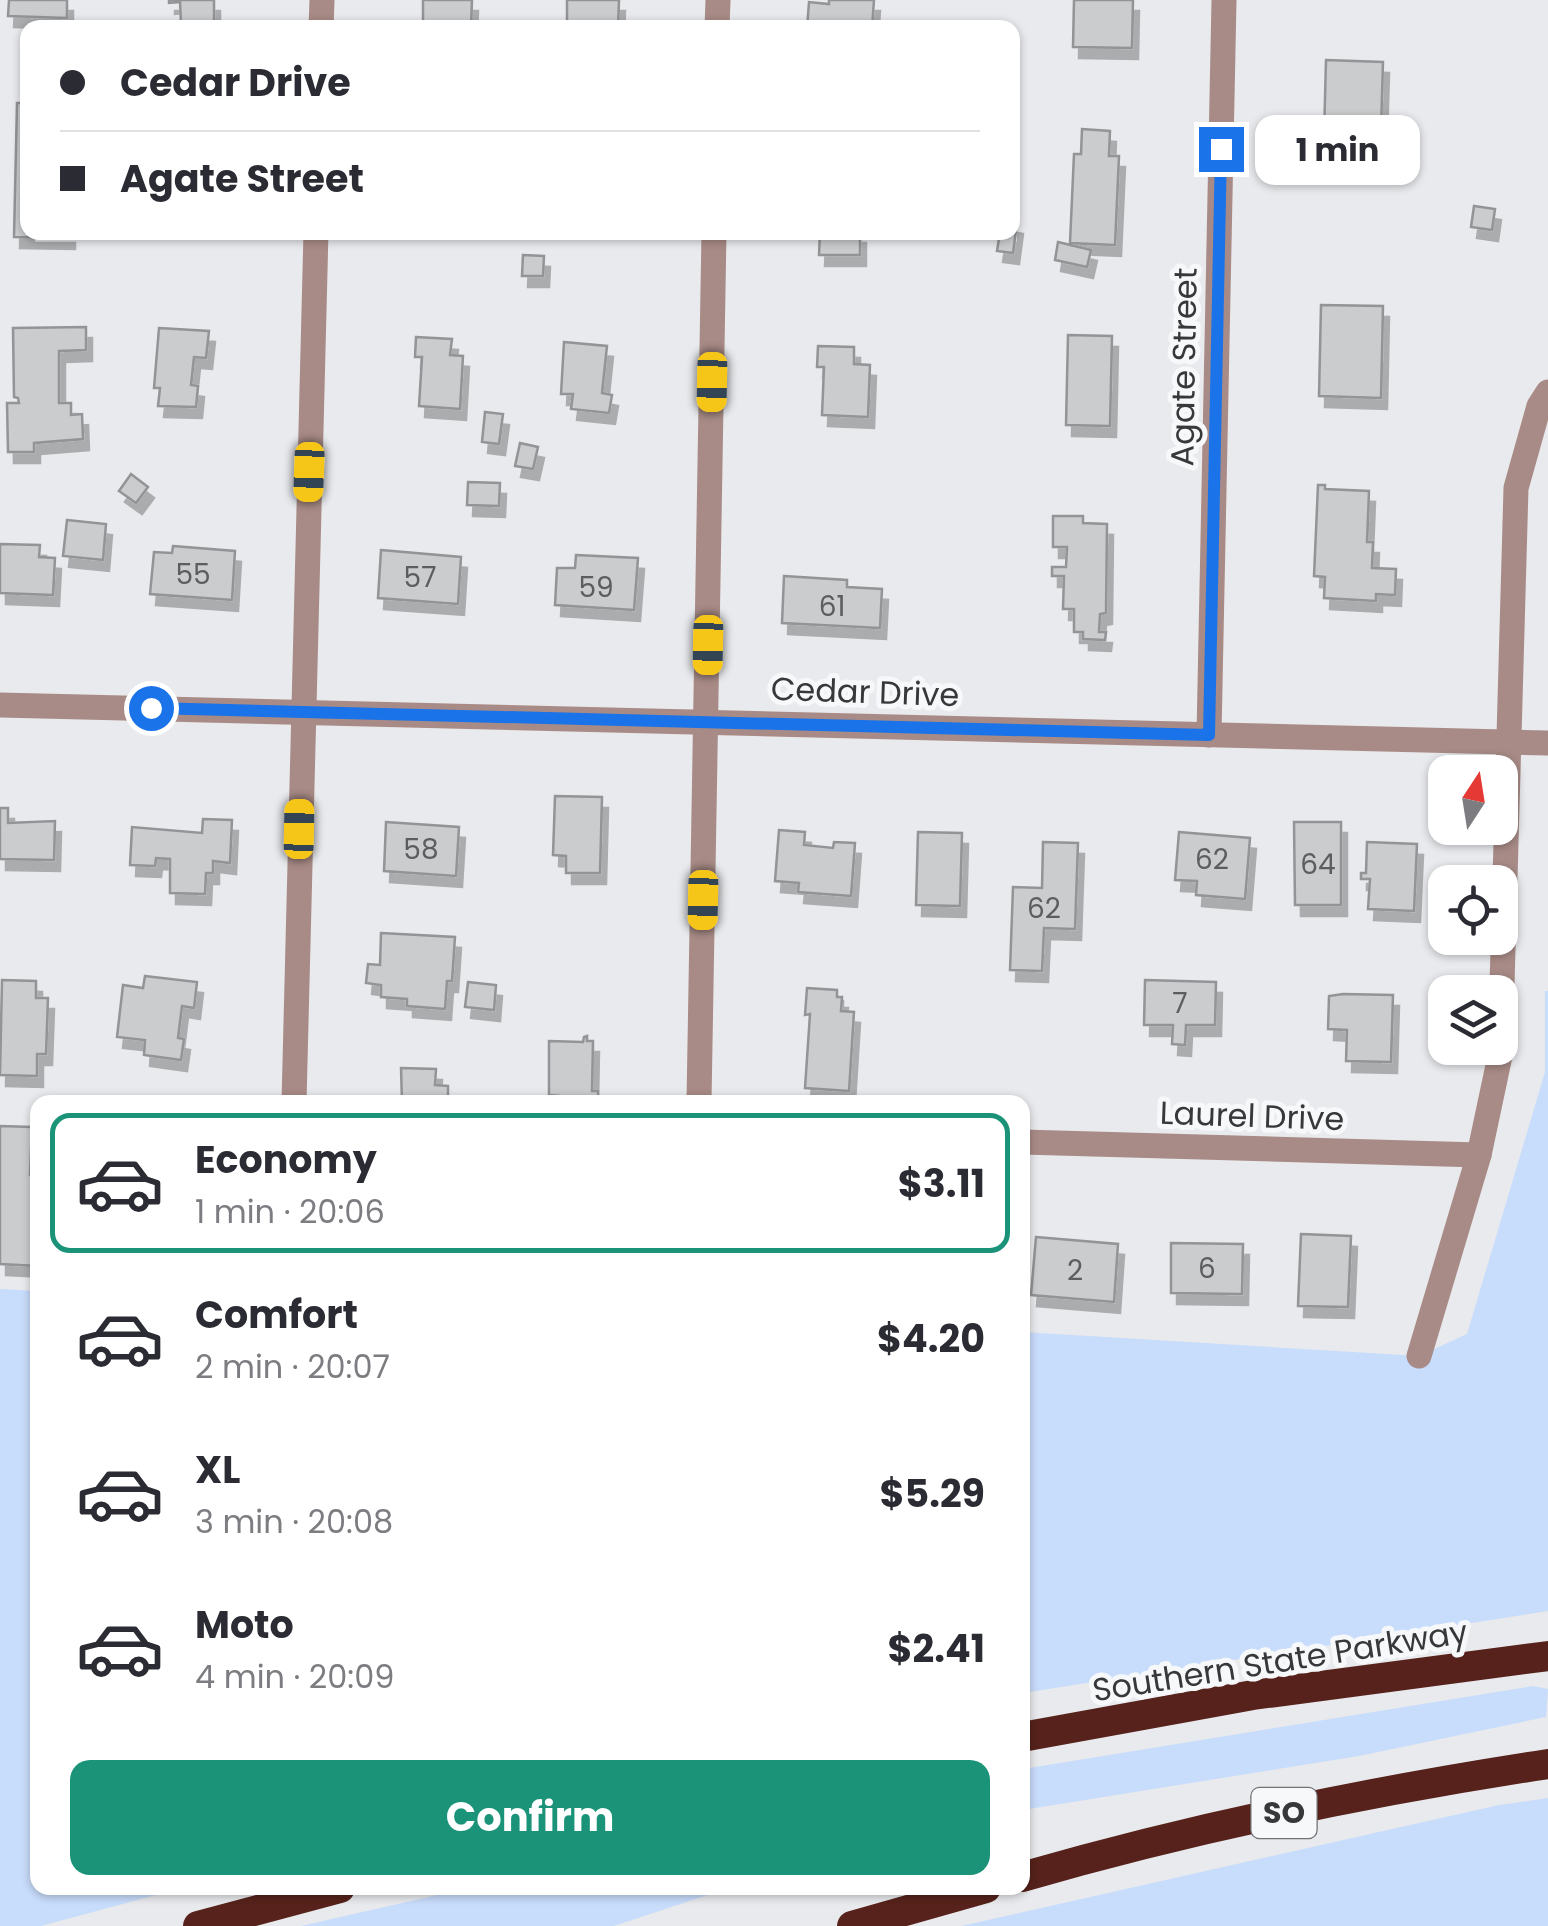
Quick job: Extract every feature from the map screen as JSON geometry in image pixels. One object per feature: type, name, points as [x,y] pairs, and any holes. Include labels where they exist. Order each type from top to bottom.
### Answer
[{"type":"highway","name":"Southern State Parkway","points":[[1030,1736],[1253,1694],[1548,1656]]},
{"type":"highway","name":"SO","points":[[1030,1875],[1104,1854],[1407,1786],[1548,1764]]},
{"type":"highway","points":[[198,1926],[314,1895]]},
{"type":"highway","points":[[852,1926],[961,1895]]},
{"type":"street","name":"Agate Street","points":[[1209,735],[1224,0]]},
{"type":"street","points":[[294,1095],[316,240]]},
{"type":"street","points":[[699,1095],[714,240]]},
{"type":"street","points":[[1419,1356],[1479,1155],[1500,1056],[1516,488],[1539,406],[1548,392]]},
{"type":"street","name":"Cedar Drive","points":[[0,705],[1548,744]]},
{"type":"street","name":"Laurel Drive","points":[[1030,1142],[1479,1155]]},
{"type":"shaded area","points":[[1548,991],[1548,1611],[1030,1692],[1030,1332],[1419,1356],[1467,1334],[1545,1072]]},
{"type":"shaded area","points":[[0,1289],[30,1291],[30,1895],[156,1895],[41,1926],[0,1926]]},
{"type":"shaded area","points":[[1533,1686],[1548,1689],[1546,1717],[1359,1756],[1030,1809],[1030,1768]]},
{"type":"shaded area","points":[[1548,1798],[1548,1926],[961,1926],[1499,1805]]},
{"type":"shaded area","points":[[437,1895],[708,1895],[614,1926],[301,1926]]},
{"type":"building","points":[[9,0],[67,0],[67,18],[8,16]]},
{"type":"building","points":[[169,0],[214,0],[214,20],[181,20],[180,2]]},
{"type":"building","points":[[423,0],[472,0],[471,20],[423,20]]},
{"type":"building","points":[[567,0],[619,0],[618,20],[567,20]]},
{"type":"building","points":[[829,0],[874,0],[873,20],[808,20],[809,2],[829,4]]},
{"type":"building","points":[[1074,0],[1133,0],[1132,48],[1073,47]]},
{"type":"building","points":[[1326,60],[1383,62],[1381,129],[1375,129],[1374,143],[1332,141],[1332,137],[1324,136]]},
{"type":"building","points":[[20,103],[20,237],[14,237]]},
{"type":"building","points":[[1082,129],[1110,131],[1109,156],[1119,156],[1115,245],[1070,243],[1074,154],[1081,154]]},
{"type":"building","points":[[1474,206],[1495,209],[1492,230],[1471,227]]},
{"type":"building","points":[[820,240],[860,240],[860,255],[819,255]]},
{"type":"building","points":[[999,240],[1015,240],[1013,253],[997,251]]},
{"type":"building","points":[[1058,242],[1091,250],[1087,267],[1055,260]]},
{"type":"building","points":[[523,255],[544,256],[543,276],[522,276]]},
{"type":"building","points":[[1321,305],[1383,306],[1381,398],[1319,396]]},
{"type":"building","points":[[86,327],[86,350],[59,351],[59,403],[71,403],[71,415],[82,414],[83,439],[34,443],[34,452],[8,452],[7,403],[19,403],[14,397],[13,328]]},
{"type":"building","points":[[159,328],[209,331],[206,358],[194,357],[191,385],[198,386],[196,407],[158,406],[160,388],[154,388]]},
{"type":"building","points":[[1068,335],[1112,336],[1110,426],[1066,425]]},
{"type":"building","points":[[416,337],[452,339],[450,355],[463,356],[460,409],[419,406],[422,357],[415,357]]},
{"type":"building","points":[[564,342],[607,346],[602,393],[612,395],[609,413],[571,409],[573,394],[561,394]]},
{"type":"building","points":[[818,346],[854,347],[854,364],[870,365],[868,417],[822,415],[824,367],[817,367]]},
{"type":"building","points":[[485,412],[503,414],[499,444],[482,442]]},
{"type":"building","points":[[520,443],[538,447],[533,469],[515,466]]},
{"type":"building","points":[[131,474],[148,487],[136,503],[119,491]]},
{"type":"building","points":[[468,482],[500,483],[499,506],[467,505]]},
{"type":"building","points":[[1318,485],[1325,485],[1325,489],[1369,491],[1367,542],[1373,542],[1372,568],[1396,569],[1395,595],[1376,594],[1376,601],[1324,598],[1325,577],[1314,576]]},
{"type":"building","points":[[1053,516],[1083,516],[1083,523],[1107,524],[1106,613],[1100,614],[1099,632],[1106,632],[1105,640],[1083,639],[1083,632],[1074,632],[1074,609],[1063,609],[1064,576],[1052,576],[1052,567],[1066,567],[1067,547],[1053,547]]},
{"type":"building","points":[[67,520],[106,524],[103,560],[63,556]]},
{"type":"building","points":[[0,544],[40,545],[39,557],[55,558],[53,595],[0,593]]},
{"type":"building","points":[[173,546],[235,551],[232,600],[150,594],[154,552],[172,553]]},
{"type":"building","points":[[381,550],[461,557],[458,604],[378,598]]},
{"type":"building","points":[[576,555],[638,558],[634,610],[555,605],[557,568],[575,568]]},
{"type":"building","points":[[784,576],[847,580],[847,587],[882,589],[880,628],[782,623]]},
{"type":"building","points":[[555,796],[602,797],[600,873],[566,873],[566,856],[553,855]]},
{"type":"building","points":[[0,808],[8,808],[8,823],[55,821],[54,860],[0,859]]},
{"type":"building","points":[[203,819],[232,820],[230,863],[213,861],[213,873],[206,873],[205,894],[170,893],[170,859],[156,858],[155,866],[130,865],[132,827],[202,833]]},
{"type":"building","points":[[386,822],[459,827],[456,876],[384,871]]},
{"type":"building","points":[[1294,822],[1341,822],[1341,905],[1295,905]]},
{"type":"building","points":[[779,830],[805,832],[804,845],[833,848],[834,842],[855,843],[851,896],[798,892],[799,883],[775,881]]},
{"type":"building","points":[[918,832],[962,833],[960,906],[916,905]]},
{"type":"building","points":[[1179,832],[1250,838],[1245,899],[1196,895],[1197,881],[1175,880]]},
{"type":"building","points":[[1043,842],[1078,843],[1075,929],[1044,928],[1042,971],[1010,970],[1013,887],[1042,888]]},
{"type":"building","points":[[1367,842],[1417,844],[1414,911],[1368,909],[1370,879],[1361,879],[1361,873],[1366,873]]},
{"type":"building","points":[[381,933],[455,937],[452,981],[447,981],[445,1009],[407,1006],[407,999],[381,997],[381,985],[366,983],[368,964],[380,965]]},
{"type":"building","points":[[145,976],[197,982],[194,1008],[182,1006],[178,1038],[184,1039],[181,1060],[144,1055],[145,1040],[117,1037],[123,985],[143,988]]},
{"type":"building","points":[[2,980],[36,981],[36,998],[48,998],[46,1054],[37,1054],[37,1076],[0,1075]]},
{"type":"building","points":[[1145,980],[1216,982],[1215,1025],[1186,1025],[1185,1045],[1172,1044],[1173,1025],[1144,1025]]},
{"type":"building","points":[[468,982],[496,985],[494,1010],[465,1007]]},
{"type":"building","points":[[807,988],[837,990],[837,997],[842,997],[841,1011],[854,1012],[849,1091],[805,1088],[810,1014],[805,1015]]},
{"type":"building","points":[[1393,995],[1391,1062],[1346,1061],[1347,1030],[1328,1029],[1329,996]]},
{"type":"building","points":[[584,1037],[593,1041],[592,1091],[598,1091],[598,1095],[549,1095],[549,1041],[583,1042]]},
{"type":"building","points":[[401,1068],[436,1069],[435,1085],[448,1086],[448,1095],[402,1095]]},
{"type":"building","points":[[0,1126],[30,1127],[30,1266],[0,1264]]},
{"type":"building","points":[[1301,1234],[1351,1236],[1348,1307],[1298,1306]]},
{"type":"building","points":[[1036,1237],[1118,1244],[1114,1302],[1031,1295]]},
{"type":"building","points":[[1171,1243],[1243,1244],[1242,1294],[1171,1293]]},
{"type":"route","points":[[151,708],[1209,735],[1221,149]]}]
